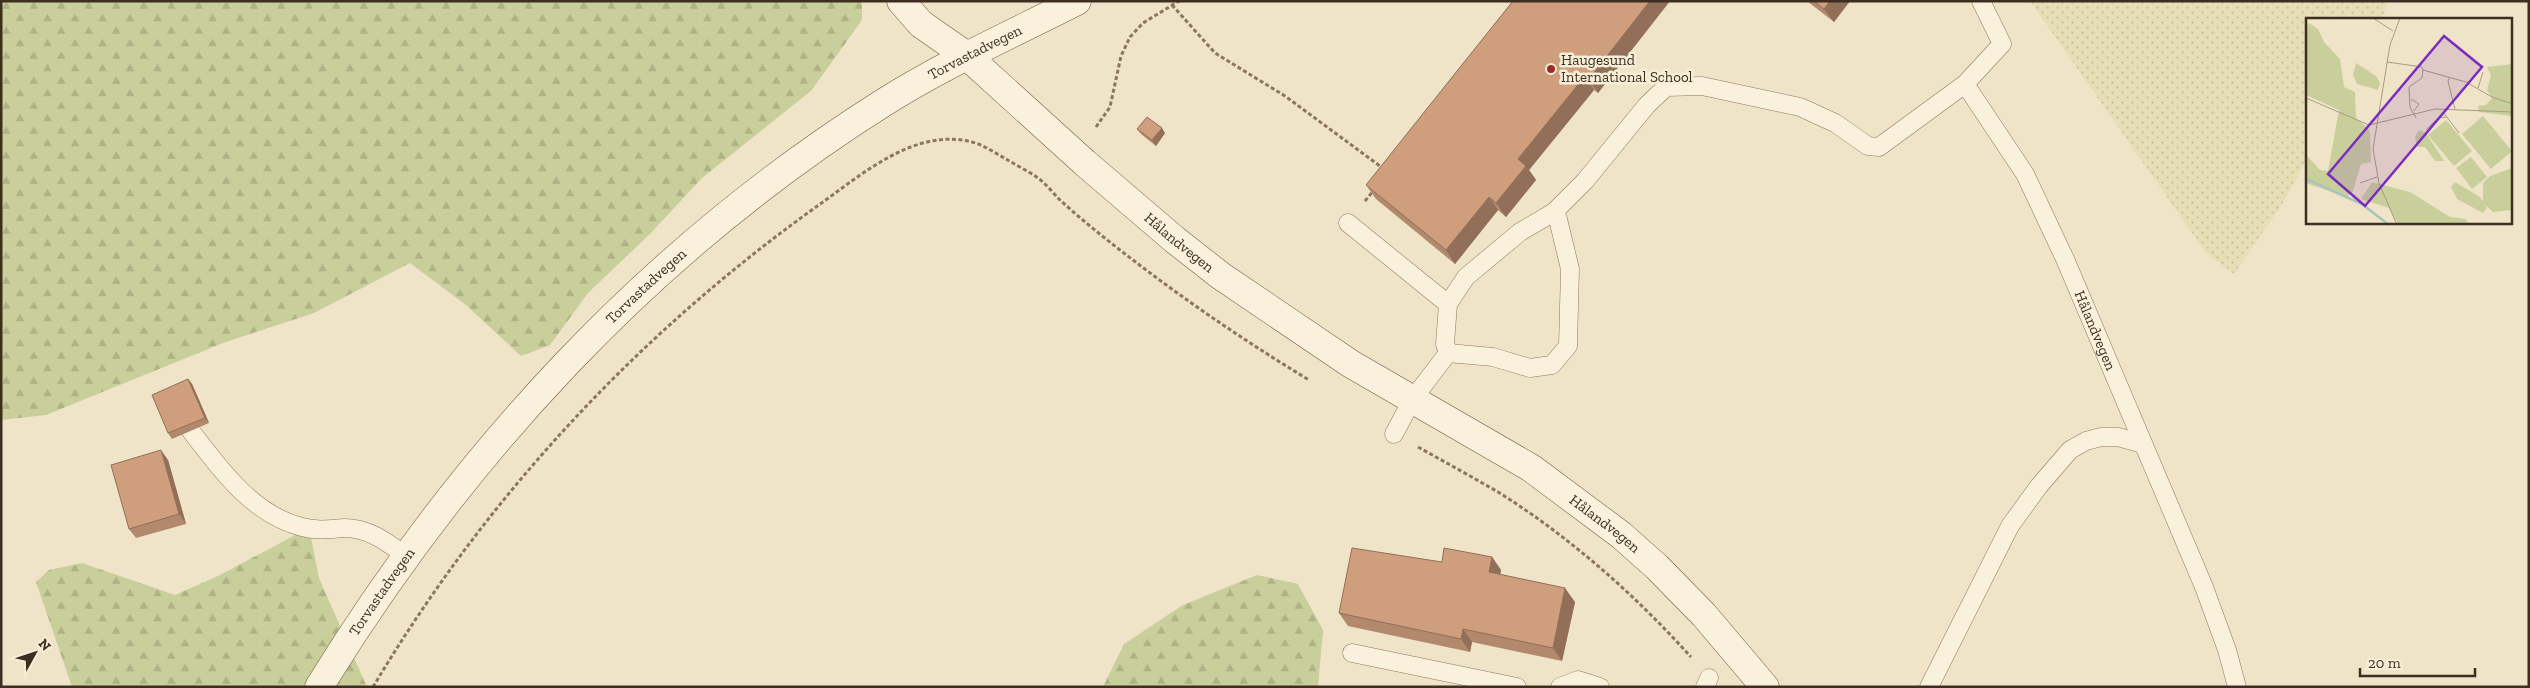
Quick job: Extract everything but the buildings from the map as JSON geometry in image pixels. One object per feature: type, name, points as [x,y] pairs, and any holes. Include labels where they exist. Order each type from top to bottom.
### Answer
[{"type":"main road","name":"Hålandvegen","points":[[901,1],[921,24],[967,56],[1075,155],[1174,240],[1222,276],[1351,364],[1530,468],[1621,535],[1657,567],[1704,615],[1765,687]]},
{"type":"main road","name":"Torvastadvegen","points":[[319,687],[356,627],[406,556],[471,470],[515,417],[589,340],[678,256],[774,179],[837,133],[886,101],[967,56],[1077,1]]},
{"type":"lane","points":[[1448,353],[1445,344],[1448,304],[1466,277],[1520,232],[1554,212],[1585,181],[1647,105],[1666,87],[1702,86],[1800,107],[1835,123],[1868,146],[1879,147],[1965,84],[2002,44],[1981,1]]},
{"type":"lane","name":"Hålandvegen","points":[[1965,84],[2025,174],[2065,259],[2204,587],[2227,650],[2237,687]]},
{"type":"lane","points":[[1448,353],[1493,357],[1530,368],[1552,365],[1568,346],[1570,269],[1558,219],[1554,212]]},
{"type":"lane","points":[[1348,223],[1448,304]]},
{"type":"lane","points":[[1394,434],[1412,400],[1448,353]]},
{"type":"lane","points":[[191,431],[211,457],[256,505],[284,521],[303,528],[323,530],[361,529],[380,537],[406,556]]},
{"type":"lane","points":[[1929,687],[2010,526],[2039,486],[2070,450],[2086,441],[2101,437],[2118,437],[2143,444]]},
{"type":"lane","points":[[1352,653],[1517,687]]},
{"type":"lane","points":[[1560,687],[1578,680],[1600,687]]},
{"type":"path","points":[[373,687],[453,566],[551,443],[598,392],[660,332],[767,242],[884,160],[906,149],[930,141],[956,139],[975,142],[1040,179],[1059,168],[1075,155],[1110,107],[1121,56],[1130,37],[1142,23],[1179,1]]},
{"type":"path","points":[[1172,4],[1215,53],[1285,96],[1388,173]]},
{"type":"path","points":[[1348,223],[1377,187]]},
{"type":"path","points":[[1394,434],[1498,493],[1564,539],[1643,607],[1707,682]]},
{"type":"shaded area","points":[[2030,1],[2388,1],[2382,18],[2306,18],[2306,161],[2281,206],[2234,274],[2206,253]]},
{"type":"green space","points":[[1,1],[862,1],[862,20],[811,91],[702,178],[651,233],[588,293],[550,345],[521,356],[466,305],[410,263],[314,313],[223,343],[46,415],[1,420]]},
{"type":"green space","points":[[299,533],[311,537],[319,578],[367,687],[72,687],[36,582],[49,570],[82,563],[175,595],[220,575]]},
{"type":"green space","points":[[1257,575],[1298,584],[1323,630],[1318,687],[1103,687],[1124,644],[1183,605]]},
{"type":"place","name":"Haugesund International School","points":[[1551,69]]}]
